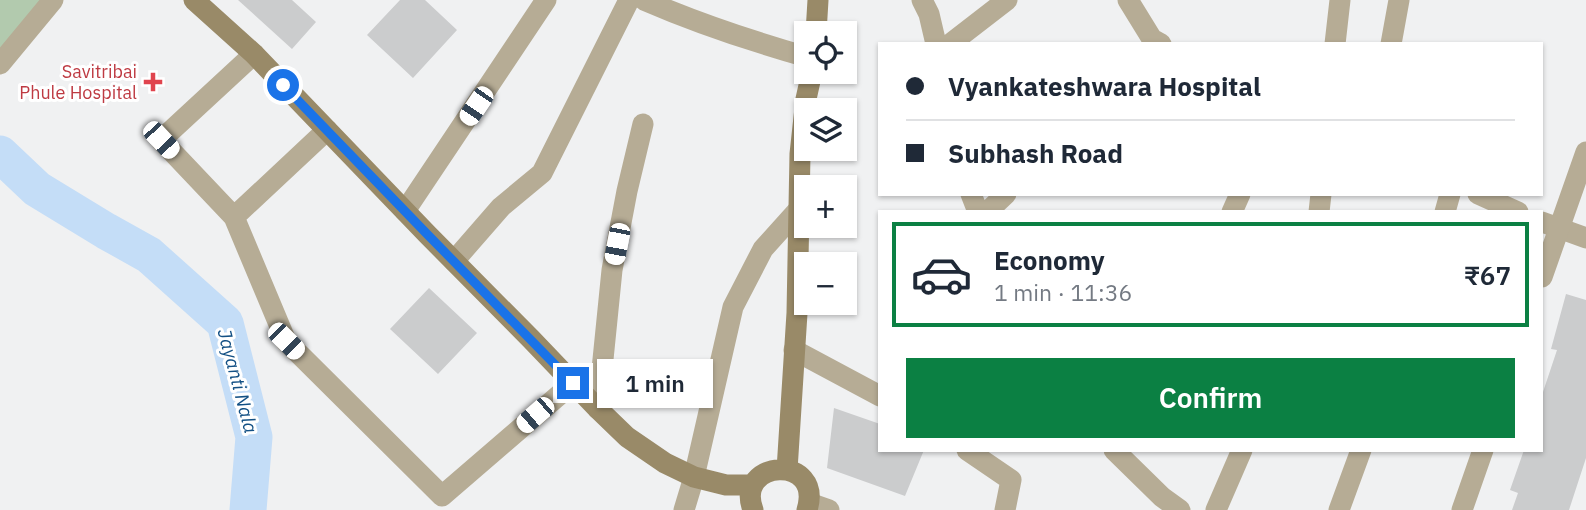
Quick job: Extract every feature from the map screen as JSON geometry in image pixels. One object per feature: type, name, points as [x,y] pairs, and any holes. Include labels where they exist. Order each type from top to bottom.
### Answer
[{"type":"main road","points":[[195,0],[254,54],[628,437],[665,463],[694,477],[726,485],[753,485]]},
{"type":"main road","points":[[817,21],[818,0]]},
{"type":"main road","points":[[800,175],[809,84]]},
{"type":"main road","points":[[787,470],[797,313],[798,238]]},
{"type":"main road","points":[[753,510],[750,494],[753,485],[759,477],[777,469],[796,473],[803,480],[808,489],[808,507]]},
{"type":"street","points":[[0,64],[53,0]]},
{"type":"street","points":[[405,211],[546,0]]},
{"type":"street","points":[[454,261],[501,208],[542,173],[629,0]]},
{"type":"street","points":[[644,0],[710,26],[794,53]]},
{"type":"street","points":[[922,0],[929,13],[936,42]]},
{"type":"street","points":[[953,42],[1007,0]]},
{"type":"street","points":[[1128,0],[1150,40]]},
{"type":"street","points":[[1335,42],[1340,0]]},
{"type":"street","points":[[1391,42],[1399,0]]},
{"type":"street","points":[[254,54],[161,140],[234,217],[286,341],[442,496],[573,383]]},
{"type":"street","points":[[598,409],[612,270],[643,124]]},
{"type":"street","points":[[234,217],[327,130]]},
{"type":"street","points":[[1543,270],[1550,225],[1586,152]]},
{"type":"street","points":[[989,210],[1004,196]]},
{"type":"street","points":[[1482,196],[1514,210]]},
{"type":"street","points":[[684,510],[733,307],[763,249],[794,215]]},
{"type":"street","points":[[1550,225],[1586,238]]},
{"type":"street","points":[[794,350],[878,396]]},
{"type":"street","points":[[970,452],[1011,480],[1005,510]]},
{"type":"street","points":[[1116,452],[1162,498],[1180,510]]},
{"type":"street","points":[[1216,510],[1241,452]]},
{"type":"street","points":[[1339,510],[1360,452]]},
{"type":"street","points":[[1462,510],[1482,452]]},
{"type":"street","points":[[808,507],[829,510]]},
{"type":"green space","points":[[0,0],[43,0],[0,64]]},
{"type":"building","points":[[238,0],[292,0],[316,22],[292,49]]},
{"type":"building","points":[[400,0],[425,0],[457,30],[413,78],[367,35]]},
{"type":"building","points":[[429,288],[477,333],[438,374],[390,329]]},
{"type":"building","points":[[1566,294],[1586,300],[1586,458],[1569,510],[1512,510],[1518,493],[1510,490],[1523,452],[1543,452],[1543,392],[1557,350],[1551,349]]},
{"type":"building","points":[[834,408],[878,423],[878,452],[923,452],[905,496],[827,468]]},
{"type":"waterway","name":"Jayanti Nala","points":[[0,154],[37,189],[149,255],[225,323],[254,437],[248,510]]},
{"type":"place","name":"Savitribai Phule Hospital","points":[[153,82]]},
{"type":"route","points":[[283,85],[573,383]]}]
